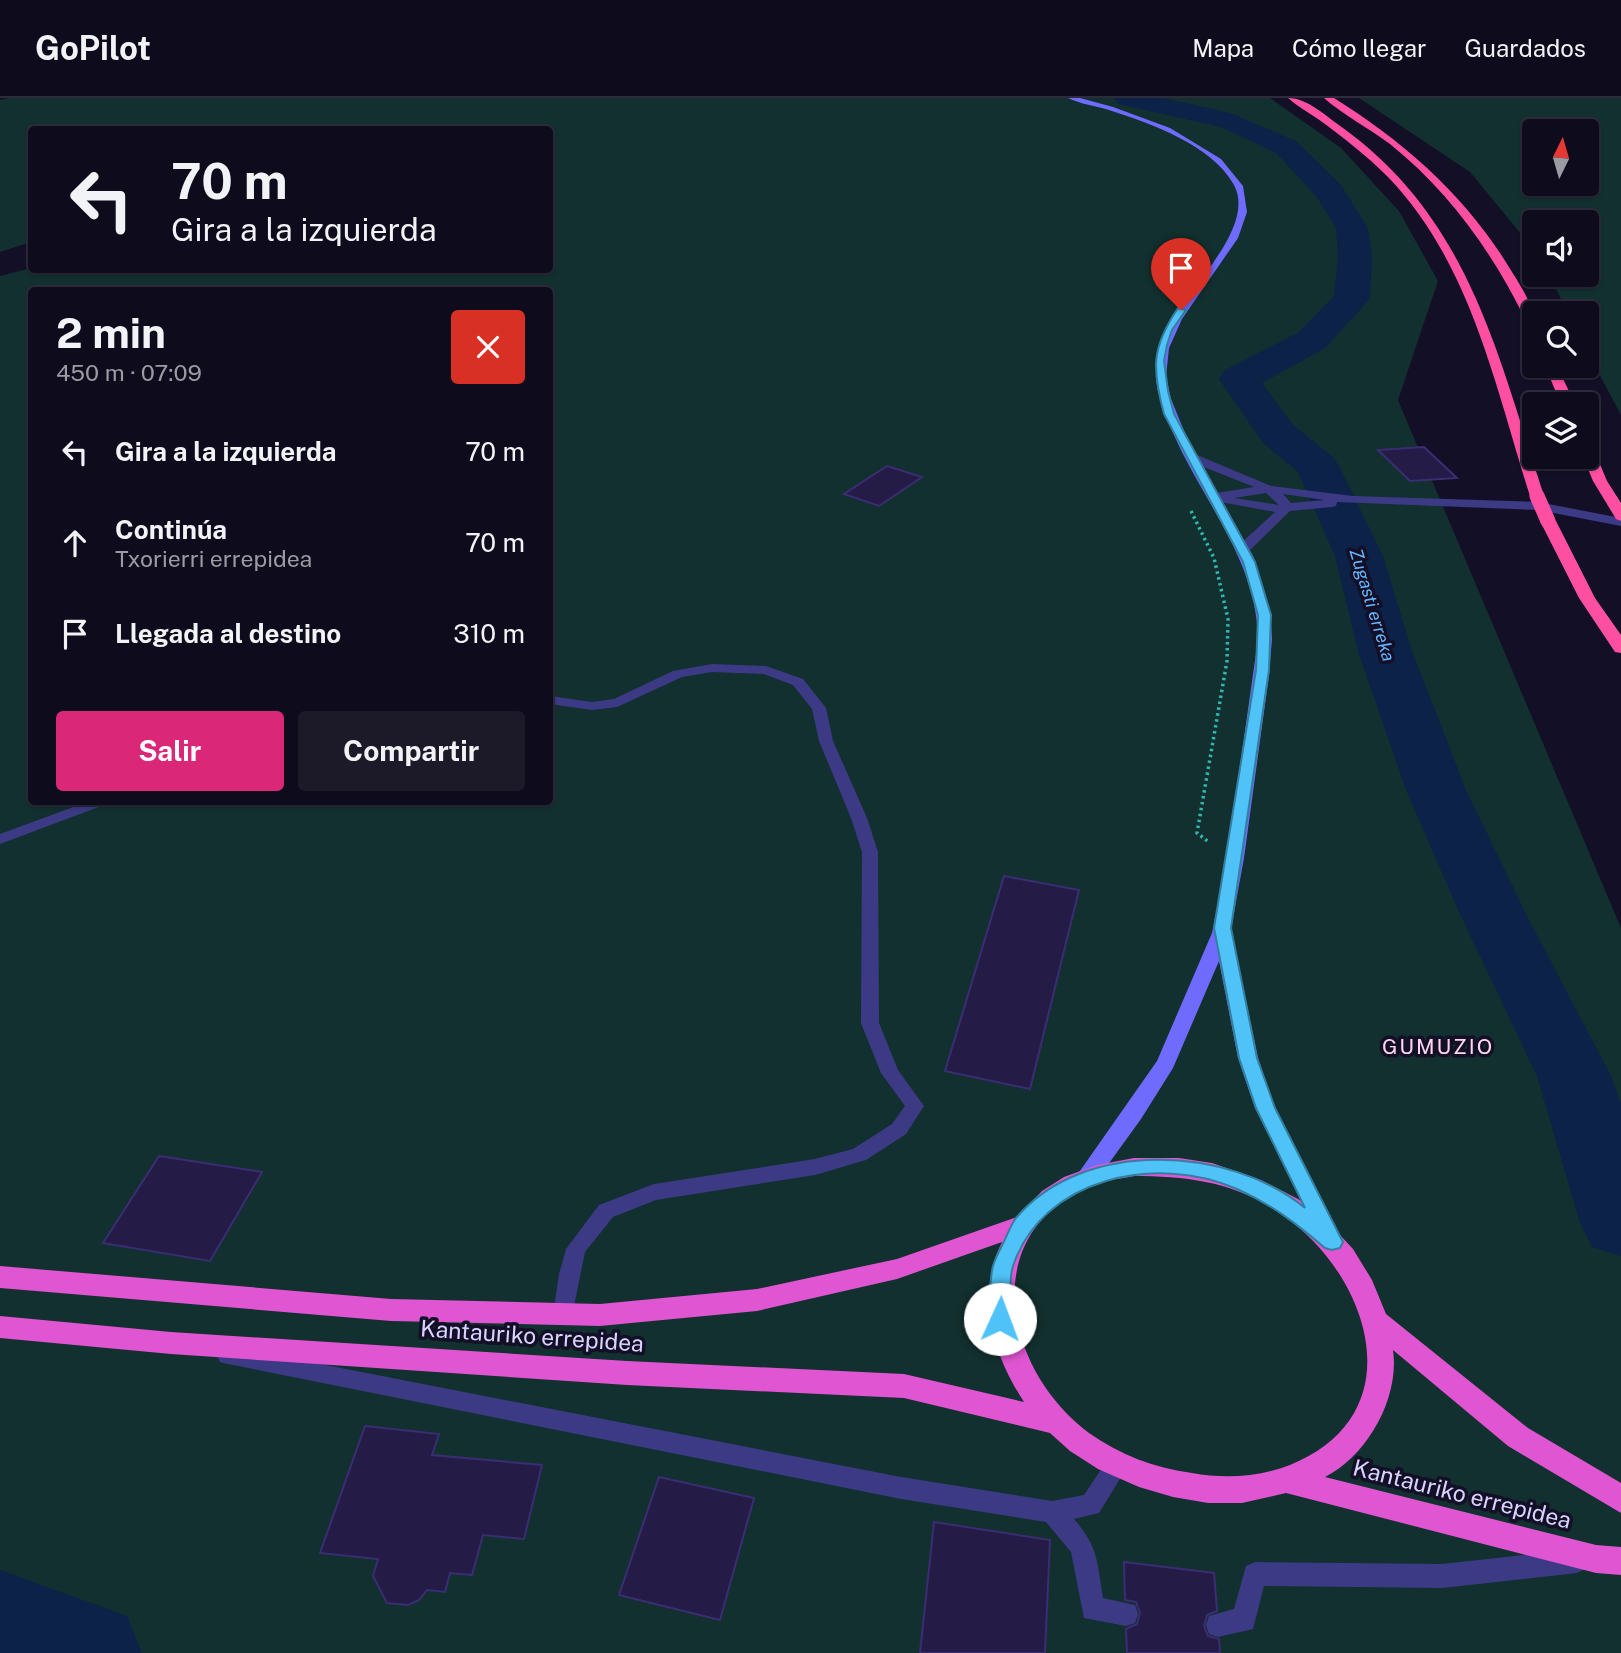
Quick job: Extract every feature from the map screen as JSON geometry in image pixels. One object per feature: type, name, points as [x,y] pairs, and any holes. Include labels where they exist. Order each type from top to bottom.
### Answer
[{"type":"highway","points":[[1292,98],[1355,142],[1385,170],[1418,206],[1442,241],[1462,276],[1471,299],[1548,522],[1587,598],[1621,648]]},
{"type":"highway","points":[[1328,98],[1392,141],[1462,206],[1511,279],[1522,301]]},
{"type":"highway","points":[[1596,469],[1619,515]]},
{"type":"highway","points":[[1134,1167],[1187,1168],[1240,1181],[1290,1206],[1332,1242],[1361,1280],[1378,1322],[1382,1370],[1368,1417],[1336,1455],[1289,1481],[1248,1490],[1204,1490],[1160,1481],[1118,1464],[1086,1446],[1056,1422],[1019,1372],[1000,1319],[1002,1269],[1022,1225],[1050,1198],[1086,1178],[1134,1167]]},
{"type":"highway","name":"Kantauriko errepidea","points":[[0,1277],[391,1310],[600,1315],[757,1300],[897,1269],[1022,1225]]},
{"type":"highway","points":[[1378,1322],[1518,1437],[1621,1499]]},
{"type":"highway","name":"Kantauriko errepidea","points":[[0,1327],[171,1343],[627,1373],[904,1386],[1056,1422]]},
{"type":"highway","name":"Kantauriko errepidea","points":[[1289,1481],[1609,1560]]},
{"type":"main road","points":[[1072,98],[1131,115],[1184,138],[1227,168],[1241,188],[1245,208],[1242,223],[1225,253],[1194,290],[1168,330],[1159,361],[1169,414],[1243,550],[1265,615],[1262,670],[1223,928],[1174,1046],[1149,1091],[1086,1178]]},
{"type":"main road","points":[[1223,928],[1248,1058],[1261,1096],[1297,1176],[1332,1242]]},
{"type":"street","points":[[1193,458],[1275,489],[1353,500],[1518,504],[1619,515]]},
{"type":"street","points":[[1214,497],[1275,489]]},
{"type":"street","points":[[1275,489],[1289,508]]},
{"type":"street","points":[[1214,497],[1255,506],[1289,508],[1353,500]]},
{"type":"street","points":[[1243,550],[1268,523],[1289,508]]},
{"type":"lane","points":[[553,701],[592,706],[617,704],[678,674],[712,668],[766,670],[798,682],[819,708],[826,741],[859,818],[870,852],[870,1024],[890,1073],[915,1106],[898,1129],[859,1155],[815,1167],[654,1192],[606,1211],[576,1249],[569,1275],[564,1315]]},
{"type":"lane","points":[[0,839],[91,805]]},
{"type":"lane","points":[[171,1343],[888,1486],[1052,1512],[1091,1505],[1118,1464]]},
{"type":"lane","points":[[1052,1512],[1082,1547],[1093,1609],[1126,1614]]},
{"type":"lane","points":[[1218,1625],[1244,1620],[1255,1574],[1442,1576],[1609,1560]]},
{"type":"green space","points":[[9,98],[1270,98],[1341,148],[1399,211],[1438,281],[1398,400],[1621,928],[1621,1653],[0,1653],[0,276],[28,269],[28,273],[553,273],[553,126],[28,126],[28,243],[0,252],[0,100]]},
{"type":"green space","points":[[1359,98],[1621,98],[1621,415],[1599,374],[1599,301],[1562,301],[1555,287],[1599,287],[1599,210],[1522,210],[1522,235],[1470,172]]},
{"type":"building","points":[[1424,447],[1457,478],[1410,481],[1378,450]]},
{"type":"building","points":[[887,466],[922,477],[879,506],[844,494]]},
{"type":"building","points":[[1004,876],[1079,890],[1030,1089],[945,1071]]},
{"type":"building","points":[[159,1156],[262,1172],[210,1261],[103,1243]]},
{"type":"building","points":[[365,1426],[439,1434],[432,1455],[542,1465],[524,1539],[483,1535],[472,1575],[450,1573],[445,1592],[427,1590],[419,1600],[408,1605],[387,1603],[373,1576],[378,1559],[320,1553]]},
{"type":"building","points":[[659,1477],[754,1498],[720,1620],[619,1595]]},
{"type":"building","points":[[934,1522],[1050,1540],[1045,1653],[920,1653]]},
{"type":"building","points":[[1124,1562],[1214,1573],[1217,1611],[1207,1615],[1204,1626],[1208,1636],[1219,1639],[1220,1653],[1127,1653],[1126,1629],[1137,1624],[1140,1613],[1136,1602],[1125,1600]]},
{"type":"waterway","name":"Zugasti erreka","points":[[1127,98],[1230,121],[1286,147],[1330,192],[1352,228],[1355,256],[1352,299],[1312,340],[1239,379],[1278,434],[1317,466],[1359,556],[1385,651],[1436,790],[1493,914],[1574,1076],[1621,1223]]},
{"type":"waterway","points":[[0,1621],[90,1653]]},
{"type":"district","name":"GUMUZIO","points":[[1438,1047]]},
{"type":"route","points":[[1000,1319],[1002,1269],[1022,1225],[1050,1198],[1086,1178],[1134,1167],[1187,1168],[1240,1181],[1290,1206],[1332,1242],[1265,1108],[1248,1058],[1223,928],[1262,670],[1265,615],[1249,562],[1169,414],[1159,361],[1168,330],[1181,310]]}]
